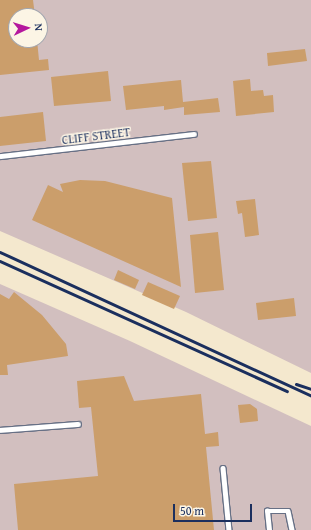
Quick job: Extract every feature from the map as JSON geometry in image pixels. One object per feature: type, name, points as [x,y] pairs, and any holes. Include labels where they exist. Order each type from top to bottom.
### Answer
[{"type":"lane","name":"CLIFF STREET","points":[[0,156],[194,134]]},
{"type":"lane","points":[[0,430],[78,424]]},
{"type":"lane","points":[[223,468],[229,530]]},
{"type":"lane","points":[[269,530],[267,511],[288,511],[292,530]]},
{"type":"shaded area","points":[[0,0],[311,0],[311,373],[186,312],[0,231]]},
{"type":"shaded area","points":[[0,284],[130,341],[311,426],[311,530],[0,530]]},
{"type":"building","points":[[0,0],[33,0],[34,8],[8,8],[8,48],[38,48],[39,60],[48,59],[49,70],[0,75]]},
{"type":"building","points":[[305,49],[307,61],[268,66],[267,53]]},
{"type":"building","points":[[108,71],[111,101],[54,106],[51,77]]},
{"type":"building","points":[[250,79],[251,91],[263,90],[264,96],[273,95],[274,112],[236,116],[233,81]]},
{"type":"building","points":[[181,80],[183,102],[218,98],[220,112],[184,115],[184,107],[164,110],[164,106],[126,110],[123,86]]},
{"type":"building","points":[[43,112],[46,141],[0,146],[0,117]]},
{"type":"building","points":[[211,161],[217,218],[188,221],[182,163]]},
{"type":"building","points":[[80,180],[105,181],[172,198],[181,287],[32,220],[48,185],[63,192],[60,184]]},
{"type":"building","points":[[255,199],[259,235],[245,237],[242,213],[238,214],[236,201]]},
{"type":"building","points":[[218,232],[224,290],[195,293],[190,235]]},
{"type":"building","points":[[118,270],[139,280],[135,289],[114,280]]},
{"type":"building","points":[[148,282],[180,296],[174,309],[142,295]]},
{"type":"building","points":[[14,292],[42,315],[66,344],[68,356],[7,365],[8,375],[0,375],[0,294],[9,299]]},
{"type":"building","points":[[294,298],[296,316],[258,320],[256,303]]},
{"type":"building","points":[[124,376],[134,401],[201,394],[205,434],[218,432],[219,446],[206,447],[214,530],[18,530],[14,484],[98,476],[91,407],[79,408],[77,381]]},
{"type":"building","points":[[250,404],[257,409],[258,421],[240,423],[238,405]]},
{"type":"railway","points":[[0,252],[311,396]]},
{"type":"railway","points":[[0,261],[287,391]]},
{"type":"railway","points":[[296,384],[311,389]]}]
